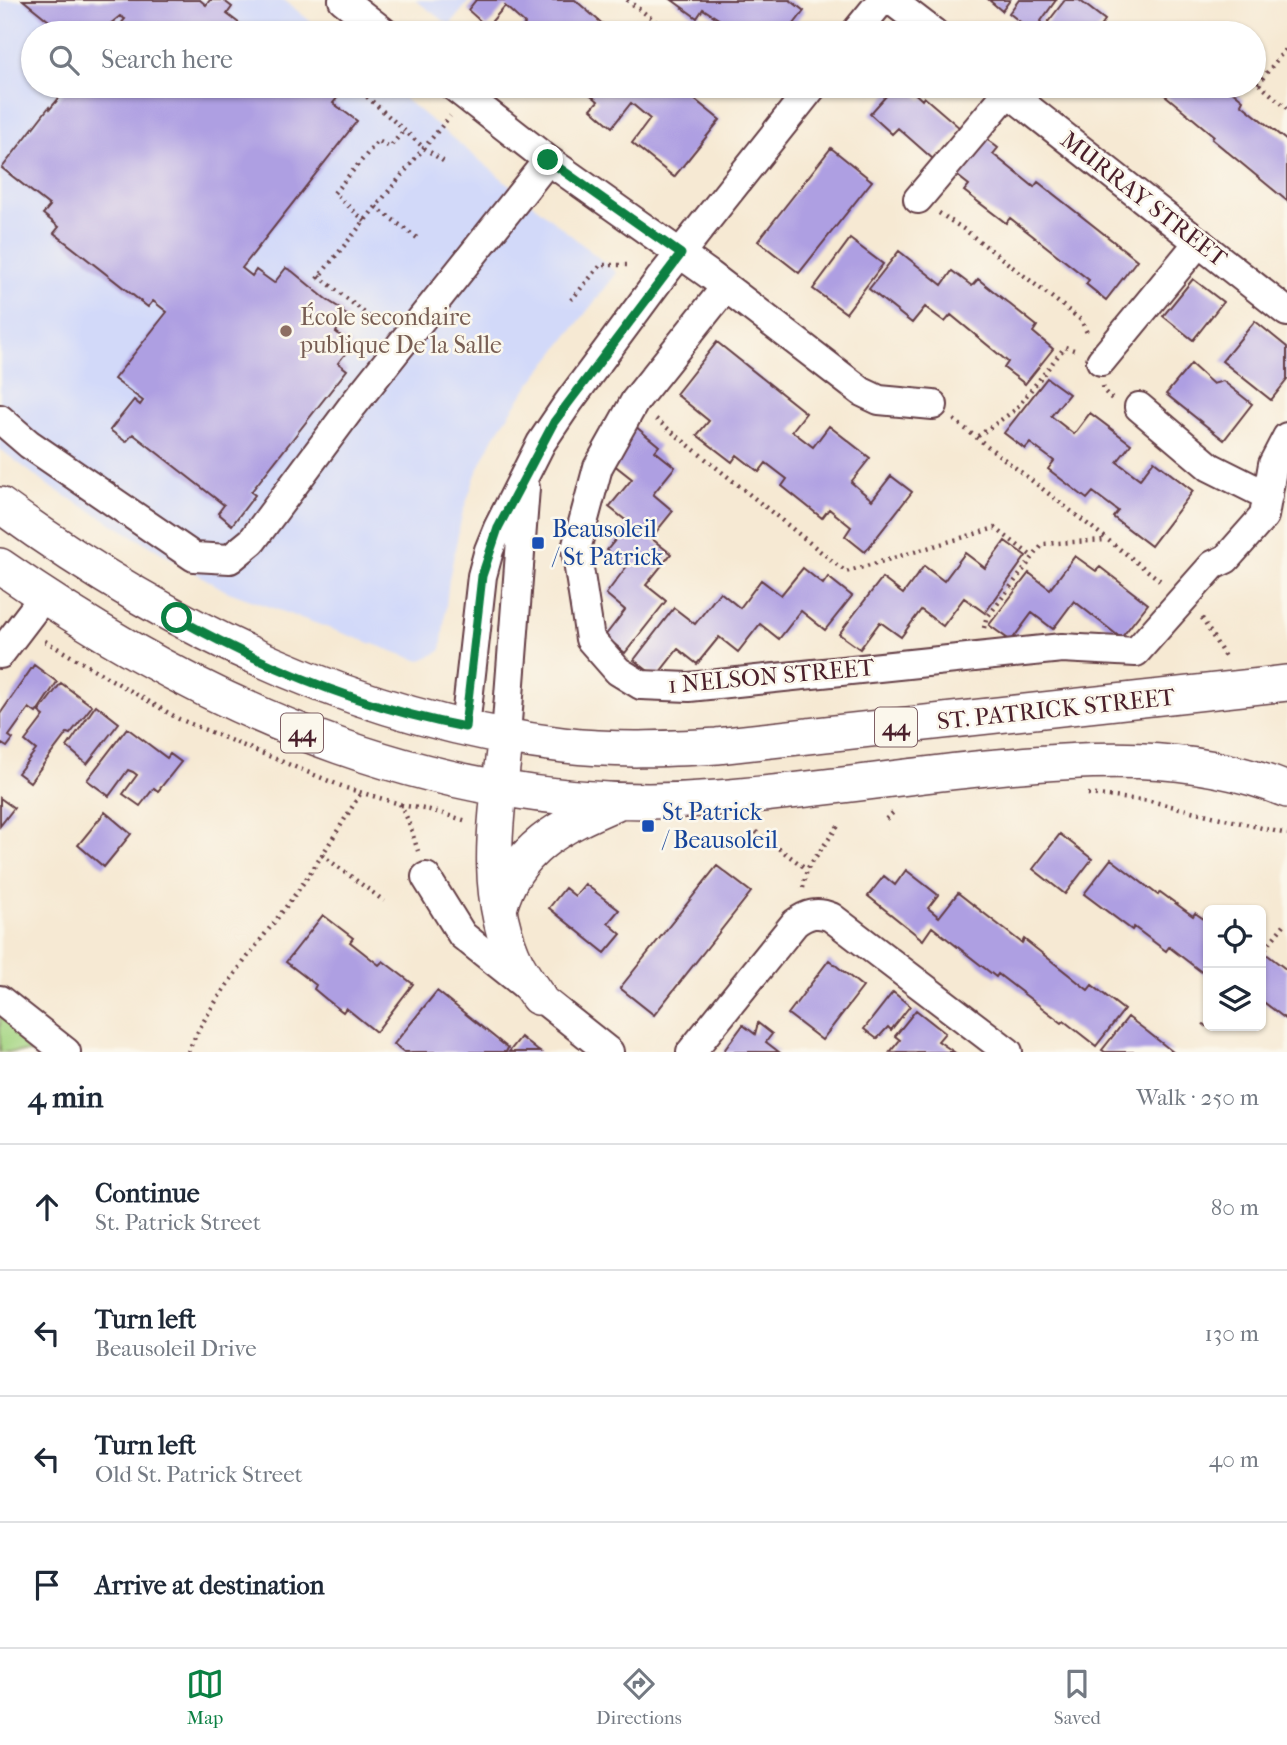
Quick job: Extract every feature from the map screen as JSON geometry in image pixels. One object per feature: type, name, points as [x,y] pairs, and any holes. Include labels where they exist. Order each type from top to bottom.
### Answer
[{"type":"main road","name":"ST. PATRICK STREET","points":[[0,505],[144,600],[245,653],[343,693],[437,722],[565,745],[614,748],[717,746],[1287,683]]},
{"type":"main road","name":"44","points":[[0,566],[152,662],[259,715],[341,748],[500,790],[617,802],[717,798],[1019,765],[1114,759],[1188,764],[1220,770],[1287,790]]},
{"type":"main road","points":[[460,781],[465,727]]},
{"type":"main road","points":[[506,735],[494,881],[499,909],[517,965],[538,997]]},
{"type":"main road","points":[[499,909],[504,888],[537,845],[571,821],[617,802]]},
{"type":"street","points":[[343,0],[370,21]]},
{"type":"street","points":[[864,21],[881,0]]},
{"type":"street","points":[[891,0],[918,21]]},
{"type":"street","points":[[468,98],[548,160],[681,254],[862,392],[879,400],[933,405]]},
{"type":"street","points":[[465,727],[482,576],[498,528],[526,471],[554,422],[804,98]]},
{"type":"street","points":[[918,199],[997,98]]},
{"type":"street","name":"MURRAY STREET","points":[[1015,98],[1287,312]]},
{"type":"street","points":[[0,419],[29,444],[194,557],[230,559],[251,541],[352,405],[548,160]]},
{"type":"street","points":[[1101,360],[1199,242]]},
{"type":"street","name":"1 NELSON STREET","points":[[725,288],[635,401],[598,467],[576,550],[590,639],[618,671],[641,685],[689,687],[1062,648],[1136,652],[1213,565],[1226,559],[1266,506]]},
{"type":"street","points":[[1139,407],[1210,467],[1266,506],[1273,464],[1287,437]]},
{"type":"street","points":[[506,735],[519,535],[526,471]]},
{"type":"street","points":[[0,654],[45,595]]},
{"type":"street","points":[[426,877],[462,935],[609,1052]]},
{"type":"street","points":[[691,1052],[795,923],[812,914],[822,913],[831,916],[1008,1052]]},
{"type":"street","points":[[0,1000],[66,1052]]},
{"type":"path","points":[[628,0],[655,21]]},
{"type":"path","points":[[1266,71],[1287,47]]},
{"type":"path","points":[[1266,90],[1287,108]]},
{"type":"path","points":[[368,98],[424,148],[446,163]]},
{"type":"path","points":[[402,344],[318,278],[424,148],[455,98]]},
{"type":"path","points":[[365,221],[334,193],[378,141],[390,147],[404,130]]},
{"type":"path","points":[[918,199],[965,230],[1081,320],[1101,360],[1104,391],[1122,408],[1139,407]]},
{"type":"path","points":[[376,207],[417,238]]},
{"type":"path","points":[[571,300],[601,265],[627,265]]},
{"type":"path","points":[[978,436],[1015,410],[1065,347],[1101,360]]},
{"type":"path","points":[[635,401],[846,572],[995,528],[1033,557]]},
{"type":"path","points":[[933,405],[978,436],[1106,540],[1196,607],[1225,657]]},
{"type":"path","points":[[980,657],[986,619],[1043,544],[1106,540]]},
{"type":"path","points":[[44,641],[179,719],[346,788],[480,824]]},
{"type":"path","points":[[188,1052],[196,1034],[257,942],[303,884],[362,791]]},
{"type":"path","points":[[1079,793],[1150,801],[1287,834]]},
{"type":"path","points":[[400,804],[408,820],[426,877]]},
{"type":"path","points":[[886,819],[903,804]]},
{"type":"path","points":[[812,914],[802,890],[807,869],[838,826]]},
{"type":"path","points":[[756,832],[807,869]]},
{"type":"path","points":[[322,855],[384,901]]},
{"type":"path","points":[[1266,948],[1287,921]]},
{"type":"shaded area","name":"École secondaire publique De la Salle","points":[[0,0],[284,0],[310,21],[21,21],[21,98],[404,98],[617,273],[527,388],[494,437],[476,474],[462,515],[449,579],[441,651],[420,661],[226,591],[49,486],[0,449]]},
{"type":"shaded area","points":[[415,0],[470,0],[453,21],[444,21]]},
{"type":"green space","points":[[0,1000],[66,1052],[0,1052]]},
{"type":"building","points":[[23,0],[200,0],[206,5],[210,0],[223,0],[232,7],[227,14],[236,21],[123,21],[125,19],[120,16],[114,21],[49,21]]},
{"type":"building","points":[[476,0],[575,0],[599,21],[522,21],[505,6],[492,21],[480,21],[468,10]]},
{"type":"building","points":[[672,0],[790,0],[804,11],[796,21],[721,21],[703,9],[697,18]]},
{"type":"building","points":[[989,0],[1010,0],[1002,11]]},
{"type":"building","points":[[1019,0],[1056,0],[1041,21],[1019,21],[1009,13]]},
{"type":"building","points":[[1065,0],[1079,0],[1105,20],[1104,21],[1049,21]]},
{"type":"building","points":[[59,98],[337,98],[333,103],[357,121],[242,268],[252,276],[256,270],[274,283],[286,268],[292,271],[348,316],[336,332],[352,345],[338,363],[347,370],[251,492],[255,495],[232,525],[218,513],[224,505],[133,434],[126,442],[110,430],[134,400],[140,405],[143,401],[114,379],[167,312],[153,301],[148,307],[54,233],[59,227],[43,214],[50,206],[2,168],[49,107],[50,109]]},
{"type":"building","points":[[594,98],[693,98],[720,120],[674,177],[632,143],[650,119],[631,103],[612,127],[591,109],[598,101]]},
{"type":"building","points":[[884,98],[925,98],[960,128],[933,159],[898,128],[892,134],[870,114]]},
{"type":"building","points":[[1168,98],[1243,100],[1241,104],[1287,141],[1287,201],[1212,139],[1214,136]]},
{"type":"building","points":[[979,133],[998,148],[993,154],[1034,187],[1038,182],[1137,260],[1106,300],[1086,284],[1089,280],[1010,218],[1006,223],[964,191],[969,185],[950,170]]},
{"type":"building","points":[[831,148],[872,181],[799,273],[758,241]]},
{"type":"building","points":[[850,239],[883,264],[846,313],[813,289]]},
{"type":"building","points":[[899,251],[942,285],[952,271],[972,286],[978,279],[1037,326],[1033,332],[1053,349],[1025,384],[1004,368],[1008,362],[951,315],[945,322],[925,307],[912,323],[869,289]]},
{"type":"building","points":[[1193,279],[1223,302],[1193,340],[1163,316]]},
{"type":"building","points":[[1255,321],[1287,347],[1287,380],[1271,400],[1222,361]]},
{"type":"building","points":[[717,342],[806,413],[792,431],[813,447],[829,426],[870,458],[851,482],[872,500],[891,476],[912,492],[865,552],[845,536],[851,527],[829,509],[822,518],[782,486],[787,479],[766,463],[759,472],[737,455],[732,462],[697,435],[709,421],[676,394]]},
{"type":"building","points":[[1191,364],[1213,384],[1223,381],[1252,404],[1224,440],[1166,394]]},
{"type":"building","points":[[1047,378],[1069,394],[1051,416],[1074,434],[1090,413],[1131,444],[1117,462],[1140,479],[1154,461],[1193,491],[1151,546],[1113,517],[1118,511],[1093,492],[1087,499],[1048,469],[1054,461],[1030,443],[1025,449],[1004,433]]},
{"type":"building","points":[[635,426],[659,446],[655,451],[675,467],[653,494],[673,511],[651,538],[671,554],[646,585],[666,601],[625,653],[605,636],[625,610],[606,594],[627,566],[607,550],[629,523],[609,507],[632,479],[608,460]]},
{"type":"building","points":[[1005,541],[1026,556],[985,613],[964,598],[943,626],[921,610],[901,637],[880,622],[860,649],[839,634],[882,578],[903,594],[924,566],[944,581],[965,553],[985,568]]},
{"type":"building","points":[[1075,556],[1096,571],[1100,567],[1148,604],[1121,638],[1074,601],[1053,629],[1032,613],[1011,641],[989,625],[1029,573],[1050,589]]},
{"type":"building","points":[[803,568],[823,584],[828,577],[852,596],[825,630],[801,611],[779,639],[760,624],[738,652],[719,637],[697,664],[678,649],[656,677],[634,660],[674,608],[695,624],[720,592],[740,608],[761,580],[781,595]]},
{"type":"building","points":[[34,665],[57,682],[36,713],[29,708],[9,736],[13,739],[7,747],[2,744],[0,747],[0,714]]},
{"type":"building","points":[[61,683],[92,706],[70,734],[67,733],[30,782],[18,773],[36,750],[25,741],[44,716],[39,712]]},
{"type":"building","points":[[96,705],[119,723],[87,764],[67,747]]},
{"type":"building","points":[[127,728],[167,758],[170,754],[181,762],[158,791],[154,788],[140,806],[123,794],[137,775],[133,772],[128,770],[109,796],[87,780]]},
{"type":"building","points":[[0,798],[14,808],[0,826]]},
{"type":"building","points":[[105,812],[131,834],[104,867],[78,845]]},
{"type":"building","points":[[1060,834],[1092,859],[1065,894],[1033,869]]},
{"type":"building","points":[[1111,859],[1158,895],[1160,892],[1193,916],[1195,913],[1203,919],[1203,973],[1169,947],[1166,951],[1134,927],[1132,930],[1084,894]]},
{"type":"building","points":[[717,866],[751,892],[654,1015],[620,988]]},
{"type":"building","points":[[906,870],[938,895],[928,908],[939,917],[958,893],[1022,943],[1024,939],[1088,990],[1092,985],[1124,1010],[1096,1046],[998,974],[996,977],[932,927],[923,940],[868,896],[884,876],[895,885]]},
{"type":"building","points":[[585,884],[619,910],[608,923],[621,934],[605,953],[549,908],[565,888],[575,896]]},
{"type":"building","points":[[323,915],[353,938],[350,942],[379,965],[383,961],[413,984],[376,1032],[346,1008],[343,1012],[326,999],[314,989],[316,985],[286,962]]},
{"type":"building","points":[[1266,954],[1287,970],[1287,1020],[1266,1004]]},
{"type":"building","points":[[829,960],[863,987],[822,1040],[788,1014]]},
{"type":"building","points":[[437,991],[508,1048],[506,1052],[404,1052],[394,1044]]},
{"type":"building","points":[[893,992],[910,1006],[891,1030],[888,1027],[877,1039],[864,1029]]},
{"type":"building","points":[[916,1010],[945,1033],[938,1041],[954,1052],[890,1052],[900,1040],[895,1036]]},
{"type":"building","points":[[1128,1017],[1173,1052],[1102,1050]]},
{"type":"building","points":[[758,1023],[772,1034],[766,1042],[779,1052],[723,1052],[743,1025],[755,1034]]},
{"type":"building","points":[[521,1037],[537,1050],[540,1052],[509,1052]]},
{"type":"place","name":"École secondaire publique De la Salle","points":[[286,331]]},
{"type":"place","name":"Beausoleil / St Patrick","points":[[538,543]]},
{"type":"place","name":"St Patrick / Beausoleil","points":[[648,826]]},
{"type":"route","points":[[177,618],[294,675],[389,708],[465,727],[482,576],[498,528],[554,422],[681,254],[548,160]]}]
